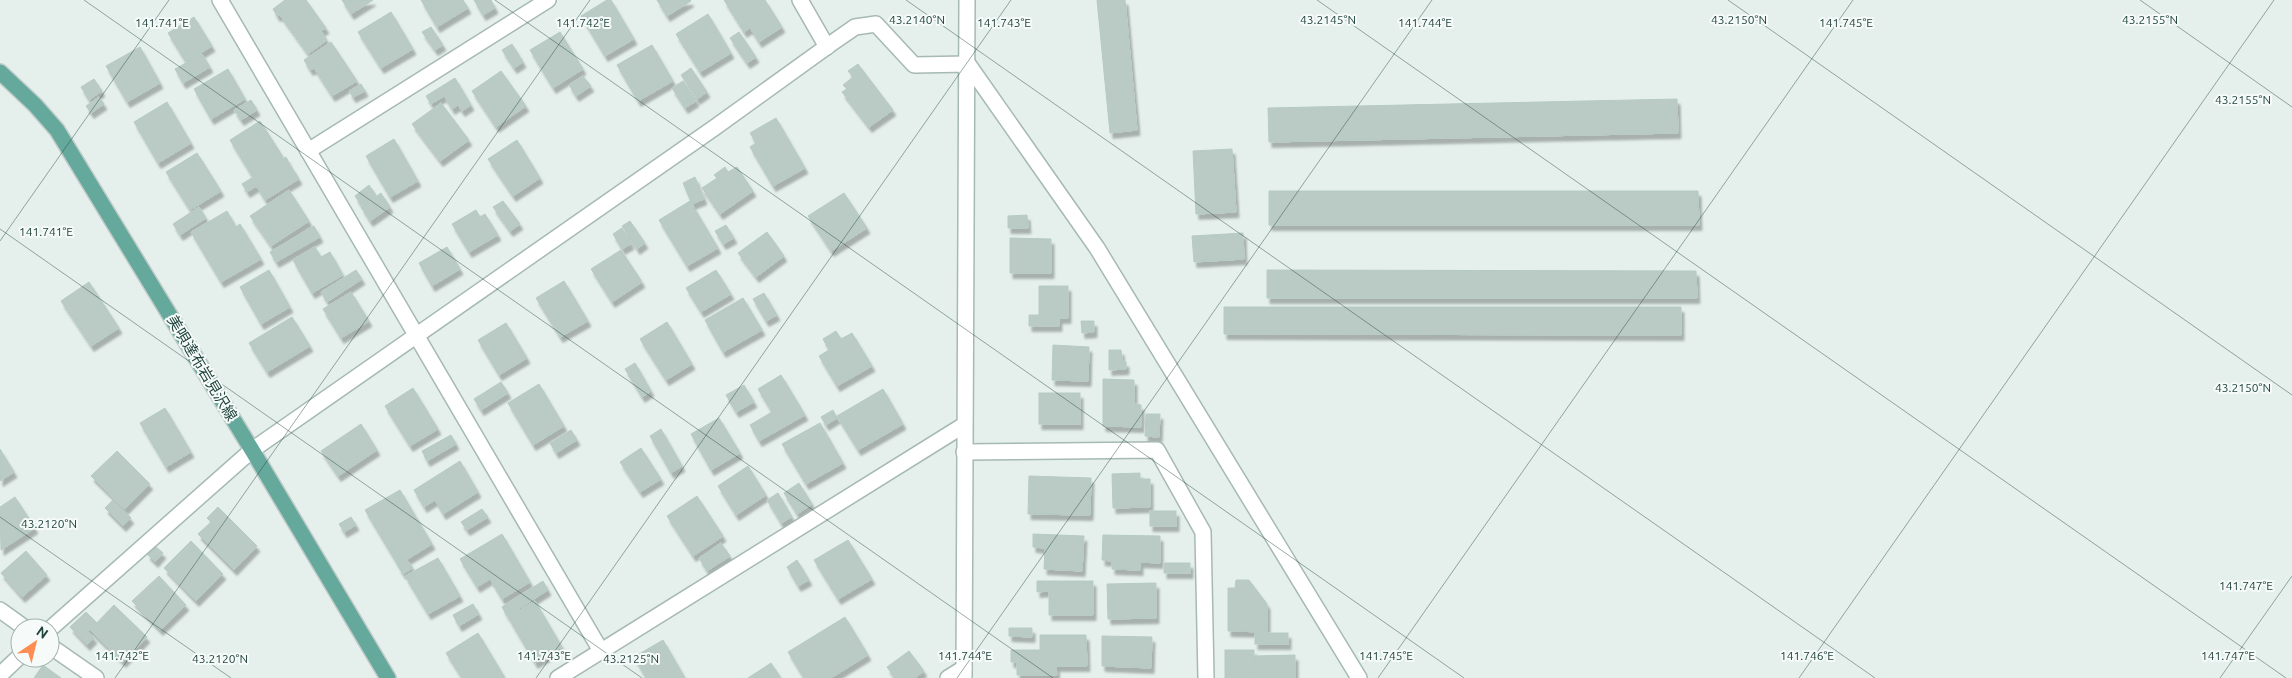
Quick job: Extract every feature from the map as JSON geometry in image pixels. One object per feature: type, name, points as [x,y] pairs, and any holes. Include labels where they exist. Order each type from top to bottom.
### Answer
[{"type":"main road","name":"美唄達布岩見沢線","points":[[0,72],[35,105],[57,130],[388,678]]},
{"type":"street","points":[[308,152],[548,0]]},
{"type":"street","points":[[800,0],[827,47]]},
{"type":"street","points":[[948,678],[964,673],[967,0]]},
{"type":"street","points":[[226,2],[308,152],[602,651]]},
{"type":"street","points":[[60,619],[252,450],[855,27],[876,24],[914,65],[968,64]]},
{"type":"street","points":[[968,64],[1097,248],[1359,678]]},
{"type":"street","points":[[558,678],[964,425]]},
{"type":"street","points":[[964,452],[1157,450],[1204,532],[1206,678]]},
{"type":"street","points":[[0,610],[11,618]]},
{"type":"street","points":[[60,653],[96,678]]},
{"type":"street","points":[[0,675],[10,666]]},
{"type":"building","points":[[285,0],[306,0],[326,28],[321,31],[327,40],[308,54],[280,15],[277,16],[273,9]]},
{"type":"building","points":[[342,0],[373,0],[351,14]]},
{"type":"building","points":[[421,0],[463,0],[468,8],[437,27]]},
{"type":"building","points":[[474,0],[491,0],[495,8],[483,15]]},
{"type":"building","points":[[607,0],[611,0],[634,39],[605,56],[581,16]]},
{"type":"building","points":[[657,0],[690,0],[691,1],[667,16]]},
{"type":"building","points":[[724,0],[765,0],[782,27],[759,42],[750,28],[744,32]]},
{"type":"building","points":[[1097,0],[1125,0],[1137,130],[1110,133]]},
{"type":"building","points":[[391,12],[413,49],[381,68],[358,32]]},
{"type":"building","points":[[708,14],[731,53],[700,72],[676,34]]},
{"type":"building","points":[[194,17],[212,46],[186,62],[168,33]]},
{"type":"building","points":[[431,27],[443,45],[435,50],[422,32]]},
{"type":"building","points":[[560,32],[583,69],[553,88],[530,50]]},
{"type":"building","points":[[739,32],[756,57],[747,63],[730,38]]},
{"type":"building","points":[[331,42],[357,81],[332,96],[314,68],[310,70],[304,60]]},
{"type":"building","points":[[512,44],[523,62],[514,68],[502,50]]},
{"type":"building","points":[[652,45],[673,81],[638,101],[617,65]]},
{"type":"building","points":[[140,47],[160,83],[127,102],[106,66]]},
{"type":"building","points":[[202,54],[210,67],[183,83],[175,69]]},
{"type":"building","points":[[858,64],[893,110],[869,127],[842,92],[847,89],[843,85],[853,77],[848,71]]},
{"type":"building","points":[[691,68],[707,92],[697,99],[681,75]]},
{"type":"building","points":[[228,69],[245,99],[211,119],[194,89]]},
{"type":"building","points":[[501,71],[526,106],[496,127],[472,91]]},
{"type":"building","points":[[583,76],[591,86],[576,96],[569,85]]},
{"type":"building","points":[[455,78],[471,105],[462,111],[458,105],[452,109],[444,96],[431,104],[426,96]]},
{"type":"building","points":[[94,79],[102,91],[89,100],[81,87]]},
{"type":"building","points":[[683,81],[696,101],[685,108],[672,88]]},
{"type":"building","points":[[361,84],[365,91],[353,97],[349,91]]},
{"type":"building","points":[[99,97],[104,104],[91,113],[86,106]]},
{"type":"building","points":[[1677,99],[1678,133],[1269,142],[1268,108]]},
{"type":"building","points":[[251,100],[257,110],[241,120],[234,110]]},
{"type":"building","points":[[167,102],[191,143],[158,163],[134,122]]},
{"type":"building","points":[[441,103],[469,140],[440,161],[412,124]]},
{"type":"building","points":[[776,118],[805,168],[773,186],[750,147],[756,143],[750,133]]},
{"type":"building","points":[[260,121],[283,157],[252,176],[230,140]]},
{"type":"building","points":[[394,139],[418,181],[390,197],[366,156]]},
{"type":"building","points":[[517,140],[540,178],[513,196],[488,159]]},
{"type":"building","points":[[1232,149],[1236,212],[1196,214],[1193,151]]},
{"type":"building","points":[[197,153],[221,191],[190,210],[166,172]]},
{"type":"building","points":[[286,157],[290,165],[247,192],[242,184]]},
{"type":"building","points":[[291,166],[299,179],[265,200],[257,187]]},
{"type":"building","points":[[725,167],[728,172],[737,167],[753,191],[720,214],[702,188],[717,178],[714,175]]},
{"type":"building","points":[[695,177],[704,199],[692,204],[683,183]]},
{"type":"building","points":[[369,185],[376,195],[361,205],[355,196]]},
{"type":"building","points":[[289,190],[309,221],[271,246],[250,216]]},
{"type":"building","points":[[1269,191],[1698,191],[1699,225],[1269,225]]},
{"type":"building","points":[[381,193],[390,207],[370,221],[361,207]]},
{"type":"building","points":[[844,193],[867,228],[831,251],[808,216]]},
{"type":"building","points":[[503,201],[520,224],[510,231],[493,207]]},
{"type":"building","points":[[690,201],[718,248],[687,266],[659,220]]},
{"type":"building","points":[[199,207],[206,218],[180,235],[173,224]]},
{"type":"building","points":[[476,210],[480,217],[485,214],[498,235],[469,252],[452,224]]},
{"type":"building","points":[[227,211],[236,227],[240,224],[261,259],[221,282],[191,232]]},
{"type":"building","points":[[1027,215],[1028,228],[1008,228],[1008,216]]},
{"type":"building","points":[[630,221],[645,243],[637,249],[622,226]]},
{"type":"building","points":[[726,225],[734,238],[723,244],[715,231]]},
{"type":"building","points":[[314,226],[320,237],[276,262],[270,252]]},
{"type":"building","points":[[622,228],[631,244],[622,249],[613,234]]},
{"type":"building","points":[[767,232],[784,256],[756,277],[738,253]]},
{"type":"building","points":[[1243,233],[1244,259],[1194,262],[1192,236]]},
{"type":"building","points":[[1010,238],[1051,239],[1051,273],[1010,273]]},
{"type":"building","points":[[315,247],[321,257],[330,252],[343,275],[312,293],[293,260]]},
{"type":"building","points":[[447,247],[460,269],[432,286],[419,263]]},
{"type":"building","points":[[621,250],[642,282],[612,302],[591,269]]},
{"type":"building","points":[[269,270],[290,307],[261,324],[240,287]]},
{"type":"building","points":[[356,270],[362,279],[327,302],[321,292]]},
{"type":"building","points":[[716,270],[731,294],[701,312],[686,288]]},
{"type":"building","points":[[1267,270],[1696,271],[1697,298],[1267,298]]},
{"type":"building","points":[[564,281],[588,321],[560,337],[536,298]]},
{"type":"building","points":[[89,282],[119,328],[91,346],[61,301]]},
{"type":"building","points":[[1039,286],[1068,286],[1068,318],[1059,318],[1059,326],[1029,326],[1029,315],[1039,315]]},
{"type":"building","points":[[351,292],[369,321],[341,338],[323,309]]},
{"type":"building","points":[[764,293],[777,315],[766,321],[753,299]]},
{"type":"building","points":[[743,298],[762,330],[723,352],[705,320]]},
{"type":"building","points":[[1224,307],[1681,307],[1681,335],[1224,334]]},
{"type":"building","points":[[292,317],[310,346],[267,372],[249,343]]},
{"type":"building","points":[[1081,321],[1094,321],[1094,332],[1082,333]]},
{"type":"building","points":[[667,322],[692,364],[666,380],[640,339]]},
{"type":"building","points":[[506,323],[527,358],[499,375],[478,340]]},
{"type":"building","points":[[836,331],[841,339],[852,333],[872,366],[837,386],[819,356],[829,350],[823,339]]},
{"type":"building","points":[[1053,345],[1089,347],[1088,381],[1052,380]]},
{"type":"building","points":[[1109,350],[1121,350],[1122,361],[1126,362],[1126,369],[1109,370]]},
{"type":"building","points":[[635,363],[651,391],[642,397],[625,369]]},
{"type":"building","points":[[781,375],[805,415],[759,441],[750,425],[772,412],[758,389]]},
{"type":"building","points":[[1103,379],[1134,380],[1134,404],[1141,405],[1141,427],[1103,426]]},
{"type":"building","points":[[501,382],[508,393],[481,410],[474,399]]},
{"type":"building","points":[[539,384],[564,426],[533,445],[508,403]]},
{"type":"building","points":[[744,385],[754,402],[736,412],[726,395]]},
{"type":"building","points":[[413,388],[438,429],[410,446],[385,406]]},
{"type":"building","points":[[883,389],[903,424],[858,450],[837,416]]},
{"type":"building","points":[[1039,393],[1080,393],[1080,424],[1039,424]]},
{"type":"building","points":[[165,408],[191,452],[166,467],[140,423]]},
{"type":"building","points":[[833,410],[837,418],[826,425],[821,417]]},
{"type":"building","points":[[1146,414],[1160,414],[1159,437],[1145,436]]},
{"type":"building","points":[[719,418],[740,453],[711,470],[691,434]]},
{"type":"building","points":[[820,423],[843,463],[806,484],[782,444]]},
{"type":"building","points":[[361,424],[377,450],[338,476],[321,451]]},
{"type":"building","points":[[661,429],[682,466],[671,473],[650,436]]},
{"type":"building","points":[[571,430],[577,440],[556,453],[550,443]]},
{"type":"building","points":[[451,435],[456,444],[427,461],[422,451]]},
{"type":"building","points":[[641,448],[661,479],[640,492],[620,462]]},
{"type":"building","points":[[0,449],[14,472],[0,481]]},
{"type":"building","points":[[117,451],[150,484],[125,509],[91,476]]},
{"type":"building","points":[[460,461],[478,492],[443,514],[435,500],[424,507],[414,490]]},
{"type":"building","points":[[748,466],[766,495],[736,515],[718,486]]},
{"type":"building","points":[[1140,473],[1140,479],[1150,479],[1150,507],[1113,508],[1112,474]]},
{"type":"building","points":[[1029,476],[1091,478],[1090,515],[1028,514]]},
{"type":"building","points":[[799,483],[812,504],[797,514],[784,493]]},
{"type":"building","points":[[400,490],[432,544],[398,565],[365,510]]},
{"type":"building","points":[[778,493],[792,517],[781,523],[767,500]]},
{"type":"building","points":[[697,496],[723,536],[693,556],[667,516]]},
{"type":"building","points":[[15,497],[35,528],[1,550],[0,507]]},
{"type":"building","points":[[113,500],[131,518],[123,526],[105,508]]},
{"type":"building","points":[[218,507],[257,546],[234,570],[198,534],[211,522],[207,518]]},
{"type":"building","points":[[482,509],[488,517],[467,530],[461,522]]},
{"type":"building","points":[[1150,511],[1176,511],[1176,526],[1150,526]]},
{"type":"building","points":[[351,517],[356,525],[344,532],[339,524]]},
{"type":"building","points":[[502,534],[530,582],[502,599],[490,579],[477,587],[460,559]]},
{"type":"building","points":[[1033,534],[1084,536],[1082,571],[1044,569],[1045,548],[1033,547]]},
{"type":"building","points":[[1103,535],[1160,536],[1160,563],[1140,562],[1140,570],[1112,569],[1112,561],[1102,560]]},
{"type":"building","points":[[848,540],[872,579],[838,599],[814,560]]},
{"type":"building","points":[[191,541],[223,574],[196,601],[164,568]]},
{"type":"building","points":[[721,543],[730,556],[707,571],[699,558]]},
{"type":"building","points":[[155,546],[163,553],[155,562],[147,554]]},
{"type":"building","points":[[26,551],[47,575],[22,597],[1,573]]},
{"type":"building","points":[[438,558],[460,596],[428,614],[405,576]]},
{"type":"building","points":[[797,560],[809,580],[798,586],[787,567]]},
{"type":"building","points":[[408,561],[413,568],[403,574],[398,566]]},
{"type":"building","points":[[1164,563],[1190,563],[1190,573],[1164,573]]},
{"type":"building","points":[[159,576],[186,605],[160,630],[132,601]]},
{"type":"building","points":[[1236,580],[1249,580],[1267,604],[1267,632],[1228,631],[1228,588],[1235,588]]},
{"type":"building","points":[[543,581],[548,590],[507,616],[502,607]]},
{"type":"building","points":[[1037,581],[1093,581],[1093,615],[1049,615],[1049,591],[1037,592]]},
{"type":"building","points":[[1156,583],[1156,618],[1108,619],[1107,584]]},
{"type":"building","points":[[535,601],[562,647],[535,663],[508,617]]},
{"type":"building","points":[[473,604],[479,614],[459,626],[453,615]]},
{"type":"building","points":[[114,605],[147,637],[123,662],[90,630]]},
{"type":"building","points":[[86,612],[97,623],[88,631],[94,638],[87,645],[70,627]]},
{"type":"building","points":[[845,617],[868,655],[831,678],[804,678],[788,652]]},
{"type":"building","points":[[1009,628],[1032,628],[1032,637],[1009,636]]},
{"type":"building","points":[[478,633],[505,678],[462,678],[446,653]]},
{"type":"building","points":[[1255,633],[1288,633],[1288,644],[1255,644]]},
{"type":"building","points":[[1040,635],[1086,635],[1087,666],[1056,666],[1057,675],[1017,675],[1017,662],[1011,662],[1011,650],[1040,650]]},
{"type":"building","points":[[1102,636],[1152,637],[1151,668],[1102,666]]},
{"type":"building","points":[[663,640],[685,678],[646,678],[634,657]]},
{"type":"building","points":[[1225,650],[1254,650],[1254,678],[1225,678]]},
{"type":"building","points":[[909,651],[924,671],[915,678],[895,678],[887,667]]},
{"type":"building","points":[[1295,655],[1295,678],[1256,678],[1255,656]]},
{"type":"building","points":[[771,663],[781,678],[748,678]]},
{"type":"building","points":[[41,668],[47,668],[61,678],[34,678]]}]
